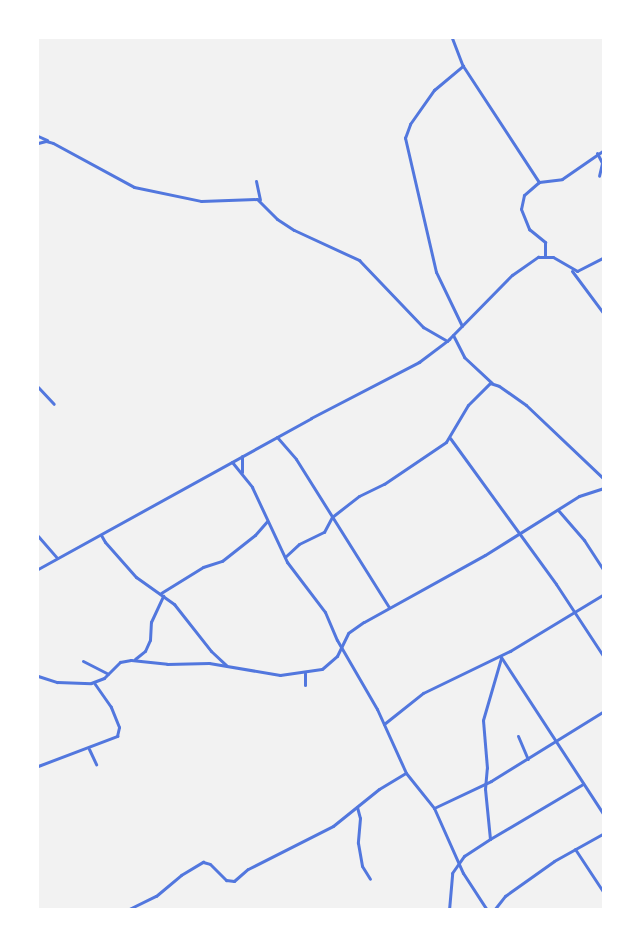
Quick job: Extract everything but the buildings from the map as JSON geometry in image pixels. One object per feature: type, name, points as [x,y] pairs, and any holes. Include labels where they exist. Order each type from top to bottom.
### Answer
[{"type":"street","points":[[452,38],[463,66],[539,182]]},
{"type":"street","points":[[462,326],[436,272],[405,138],[410,124],[434,90],[463,66]]},
{"type":"street","points":[[38,136],[134,187],[200,200],[250,198],[260,201],[277,219],[294,230],[359,260],[428,332],[447,341]]},
{"type":"street","points":[[38,143],[48,141]]},
{"type":"street","points":[[545,256],[545,242],[529,229],[520,209],[524,195],[539,182],[549,183],[562,179],[603,150]]},
{"type":"street","points":[[597,153],[602,164],[599,176]]},
{"type":"street","points":[[256,181],[260,201]]},
{"type":"street","points":[[38,569],[242,456],[419,362],[447,341],[512,275],[538,257],[553,257],[572,269],[603,314]]},
{"type":"street","points":[[572,269],[584,269],[603,257]]},
{"type":"street","points":[[453,335],[464,357],[492,384],[499,386],[526,405],[603,479]]},
{"type":"street","points":[[285,557],[299,544],[324,532],[332,517],[450,438],[476,394],[485,386],[492,384]]},
{"type":"street","points":[[38,387],[54,404]]},
{"type":"street","points":[[277,437],[296,459],[389,607]]},
{"type":"street","points":[[450,438],[574,611],[603,657]]},
{"type":"street","points":[[242,456],[242,472]]},
{"type":"street","points":[[232,462],[242,472],[285,557],[316,598],[384,724],[406,773],[434,808],[458,862],[487,909]]},
{"type":"street","points":[[38,676],[57,682],[94,683],[120,662],[133,660],[167,664],[208,663],[272,674],[305,673],[322,669],[337,656],[348,633],[389,607],[520,534],[579,496],[603,488]]},
{"type":"street","points":[[558,510],[584,540],[603,571]]},
{"type":"street","points":[[133,660],[145,651],[150,640],[151,622],[162,594],[203,567],[222,561],[255,535],[267,521]]},
{"type":"street","points":[[101,535],[136,576],[162,594],[184,614],[210,651],[227,666]]},
{"type":"street","points":[[38,537],[57,558]]},
{"type":"street","points":[[384,724],[423,693],[500,657],[603,594]]},
{"type":"street","points":[[500,657],[603,815]]},
{"type":"street","points":[[490,839],[484,784],[487,771],[483,720],[500,657]]},
{"type":"street","points":[[83,661],[108,674]]},
{"type":"street","points":[[305,673],[305,685]]},
{"type":"street","points":[[38,766],[114,739],[118,733],[111,707],[94,683]]},
{"type":"street","points":[[434,808],[484,784],[528,759],[603,711]]},
{"type":"street","points":[[518,736],[528,759]]},
{"type":"street","points":[[89,749],[96,764]]},
{"type":"street","points":[[127,909],[156,896],[181,875],[203,862],[210,864],[226,880],[234,881],[248,869],[326,831],[379,789],[406,773]]},
{"type":"street","points":[[449,909],[450,879],[458,862],[490,839],[583,784]]},
{"type":"street","points":[[357,807],[360,818],[358,843],[361,863],[369,879]]},
{"type":"street","points":[[494,909],[497,903],[517,887],[603,833]]},
{"type":"street","points":[[575,849],[603,892]]}]
